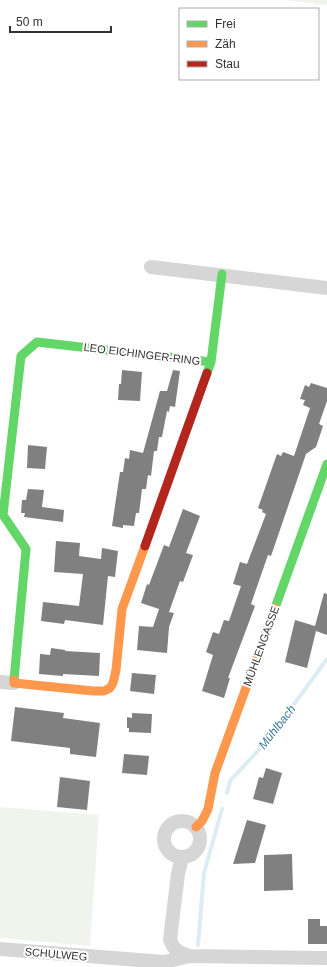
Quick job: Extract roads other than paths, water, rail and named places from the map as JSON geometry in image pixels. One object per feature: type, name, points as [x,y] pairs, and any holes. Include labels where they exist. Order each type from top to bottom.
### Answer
[{"type":"street","points":[[151,267],[222,274],[327,288]]},
{"type":"street","points":[[211,362],[222,274]]},
{"type":"street","name":"LEO EICHINGER-RING","points":[[37,342],[211,362],[122,609],[116,670],[113,683],[110,688],[104,691],[93,691],[7,682],[26,549],[3,514],[21,356],[37,342]]},
{"type":"street","name":"MÜHLENGASSE","points":[[196,827],[205,818],[209,809],[215,773],[327,464]]},
{"type":"street","points":[[179,821],[188,822],[196,827],[201,839],[200,845],[193,854],[182,858],[171,854],[167,850],[164,840],[165,834],[172,824],[179,821]]},
{"type":"street","points":[[182,858],[178,874],[170,939],[172,947],[179,952],[195,956]]},
{"type":"street","name":"SCHULWEG","points":[[0,949],[164,962],[195,956],[327,958]]},
{"type":"waterway","name":"Mühlbach","points":[[227,793],[230,781],[268,740],[327,659]]},
{"type":"waterway","name":"Mühlbach","points":[[198,945],[204,873],[222,809]]}]
